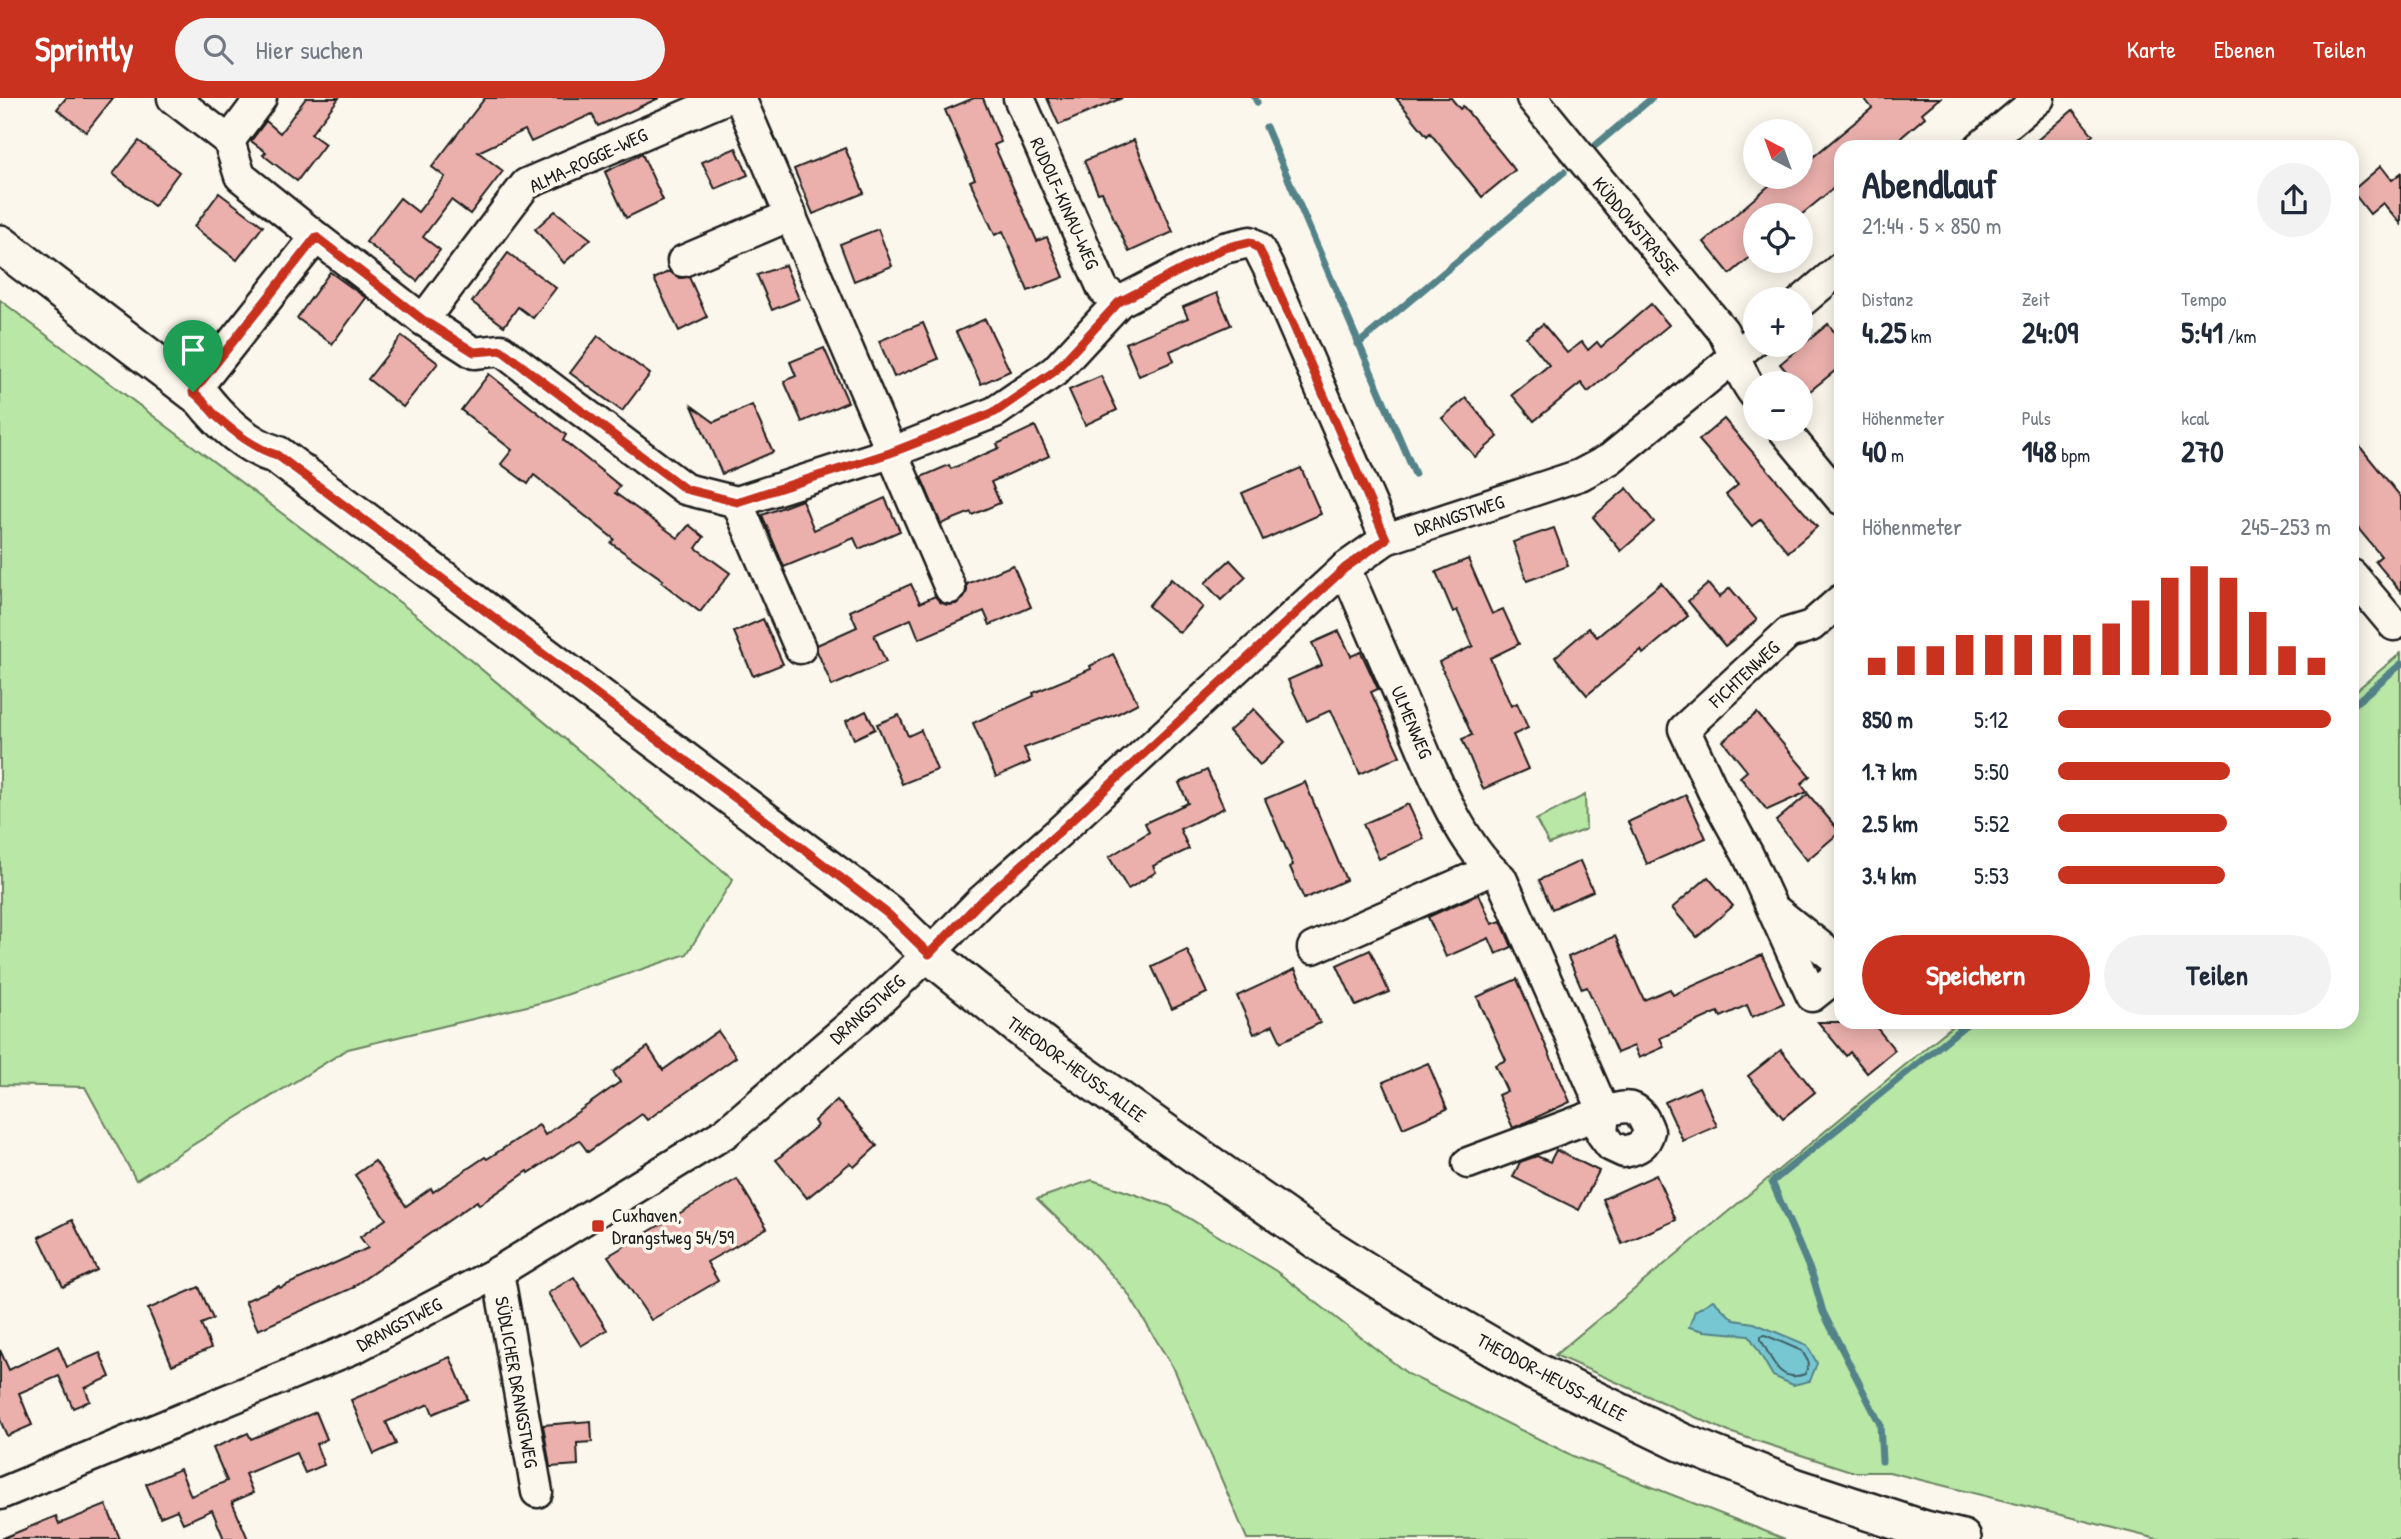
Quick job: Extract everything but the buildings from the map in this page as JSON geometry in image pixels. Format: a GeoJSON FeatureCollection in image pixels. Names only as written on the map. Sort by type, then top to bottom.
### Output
{"type":"FeatureCollection","features":[{"type":"Feature","properties":{"kind":"street"},"geometry":{"type":"LineString","coordinates":[[173,98],[229,141],[240,176],[423,320],[474,352],[501,350],[685,489],[737,502],[890,453],[995,412],[1055,371],[1119,302],[1224,248],[1250,242],[1259,249],[1269,269],[1386,539]]}},
{"type":"Feature","properties":{"kind":"street"},"geometry":{"type":"LineString","coordinates":[[229,141],[261,98]]}},
{"type":"Feature","properties":{"kind":"street","name":"ALMA-ROGGE-WEG"},"geometry":{"type":"LineString","coordinates":[[423,320],[526,184],[727,98]]}},
{"type":"Feature","properties":{"kind":"street"},"geometry":{"type":"LineString","coordinates":[[740,98],[950,588]]}},
{"type":"Feature","properties":{"kind":"street","name":"RUDOLF-KINAU-WEG"},"geometry":{"type":"LineString","coordinates":[[1019,98],[1103,289],[1119,302]]}},
{"type":"Feature","properties":{"kind":"street","name":"KÜDDOWSTRASSE"},"geometry":{"type":"LineString","coordinates":[[1532,98],[1723,331],[1743,346]]}},
{"type":"Feature","properties":{"kind":"street"},"geometry":{"type":"LineString","coordinates":[[1995,140],[2039,98]]}},
{"type":"Feature","properties":{"kind":"street"},"geometry":{"type":"LineString","coordinates":[[683,261],[791,215]]}},
{"type":"Feature","properties":{"kind":"street"},"geometry":{"type":"LineString","coordinates":[[198,395],[316,237]]}},
{"type":"Feature","properties":{"kind":"street","name":"THEODOR-HEUSS-ALLEE"},"geometry":{"type":"LineString","coordinates":[[0,244],[198,395],[214,414],[259,450],[277,455],[888,914],[929,954],[1049,1050],[1324,1245],[1403,1295],[1534,1371],[1681,1443],[1794,1487],[1901,1523],[1962,1539]]}},
{"type":"Feature","properties":{"kind":"street"},"geometry":{"type":"LineString","coordinates":[[1813,292],[1834,274]]}},
{"type":"Feature","properties":{"kind":"street","name":"DRANGSTWEG"},"geometry":{"type":"LineString","coordinates":[[0,1494],[356,1347],[498,1272],[725,1133],[871,1007],[980,902],[1345,568],[1386,539],[1580,475],[1610,459],[1743,350]]}},
{"type":"Feature","properties":{"kind":"street"},"geometry":{"type":"LineString","coordinates":[[1793,441],[1834,491]]}},
{"type":"Feature","properties":{"kind":"street"},"geometry":{"type":"LineString","coordinates":[[737,502],[800,648]]}},
{"type":"Feature","properties":{"kind":"street","name":"ULMENWEG"},"geometry":{"type":"LineString","coordinates":[[1345,568],[1441,791],[1467,836],[1491,870],[1501,878],[1604,1112],[1468,1163]]}},
{"type":"Feature","properties":{"kind":"street"},"geometry":{"type":"LineString","coordinates":[[2359,583],[2394,625]]}},
{"type":"Feature","properties":{"kind":"street","name":"FICHTENWEG"},"geometry":{"type":"LineString","coordinates":[[1834,606],[1811,626],[1788,633],[1679,733],[1748,855],[1812,996],[1834,979]]}},
{"type":"Feature","properties":{"kind":"street"},"geometry":{"type":"LineString","coordinates":[[1313,948],[1491,870]]}},
{"type":"Feature","properties":{"kind":"street","name":"FICHTENWEG"},"geometry":{"type":"LineString","coordinates":[[1773,909],[1834,957]]}},
{"type":"Feature","properties":{"kind":"street","name":"SÜDLICHER DRANGSTWEG"},"geometry":{"type":"LineString","coordinates":[[498,1272],[537,1492]]}},
{"type":"Feature","properties":{"kind":"green space"},"geometry":{"type":"Polygon","coordinates":[[[0,300],[415,614],[733,879],[687,954],[548,1001],[348,1049],[136,1180],[85,1087],[0,1085],[0,300]]]}},
{"type":"Feature","properties":{"kind":"green space"},"geometry":{"type":"Polygon","coordinates":[[[2401,653],[2401,1539],[2157,1539],[1889,1472],[1854,1472],[1729,1432],[1555,1355],[1949,1029],[2359,1029],[2359,688],[2401,653]]]}},
{"type":"Feature","properties":{"kind":"green space"},"geometry":{"type":"Polygon","coordinates":[[[1585,795],[1586,829],[1549,844],[1536,820],[1585,795]]]}},
{"type":"Feature","properties":{"kind":"green space"},"geometry":{"type":"Polygon","coordinates":[[[1092,1180],[1169,1206],[1276,1271],[1408,1374],[1573,1456],[1785,1539],[1247,1539],[1175,1371],[1127,1292],[1084,1244],[1037,1199],[1092,1180]]]}},
{"type":"Feature","properties":{"kind":"water"},"geometry":{"type":"Polygon","coordinates":[[[1713,1300],[1734,1320],[1754,1323],[1807,1345],[1817,1363],[1810,1381],[1793,1385],[1773,1376],[1749,1335],[1689,1327],[1695,1311],[1713,1300]]]}},
{"type":"Feature","properties":{"kind":"waterway"},"geometry":{"type":"LineString","coordinates":[[1255,98],[1257,102]]}},
{"type":"Feature","properties":{"kind":"waterway"},"geometry":{"type":"LineString","coordinates":[[1596,145],[1652,98]]}},
{"type":"Feature","properties":{"kind":"waterway"},"geometry":{"type":"LineString","coordinates":[[1266,127],[1415,474]]}},
{"type":"Feature","properties":{"kind":"waterway"},"geometry":{"type":"LineString","coordinates":[[1358,344],[1564,172]]}},
{"type":"Feature","properties":{"kind":"waterway"},"geometry":{"type":"LineString","coordinates":[[2359,700],[2401,664]]}},
{"type":"Feature","properties":{"kind":"waterway"},"geometry":{"type":"LineString","coordinates":[[1882,1461],[1880,1424],[1823,1312],[1813,1277],[1772,1182],[1960,1029]]}},
{"type":"Feature","properties":{"kind":"place","name":"Cuxhaven, Drangstweg 54/59"},"geometry":{"type":"Point","coordinates":[598,1226]}},
{"type":"Feature","properties":{"kind":"route"},"geometry":{"type":"LineString","coordinates":[[316,237],[423,320],[474,352],[501,350],[685,489],[737,502],[890,453],[995,412],[1055,371],[1119,302],[1224,248],[1250,242],[1259,249],[1269,269],[1386,539],[1345,568],[980,902],[929,954],[899,923],[797,844],[277,455],[259,450],[214,414],[202,398],[193,392],[316,237]]}}]}
